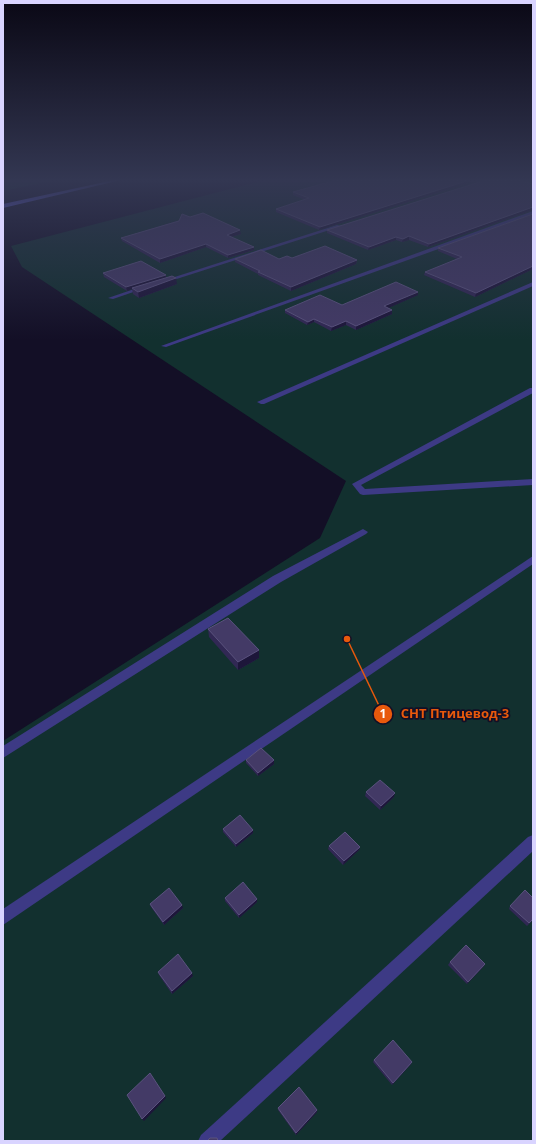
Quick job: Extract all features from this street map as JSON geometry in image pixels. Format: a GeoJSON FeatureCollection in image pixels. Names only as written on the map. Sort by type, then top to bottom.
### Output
{"type":"FeatureCollection","features":[{"type":"Feature","properties":{"kind":"lane"},"geometry":{"type":"LineString","coordinates":[[156,284],[317,233]]}},
{"type":"Feature","properties":{"kind":"lane"},"geometry":{"type":"LineString","coordinates":[[164,346],[476,233]]}},
{"type":"Feature","properties":{"kind":"lane"},"geometry":{"type":"LineString","coordinates":[[261,402],[533,284]]}},
{"type":"Feature","properties":{"kind":"lane"},"geometry":{"type":"LineString","coordinates":[[111,298],[148,286]]}},
{"type":"Feature","properties":{"kind":"lane"},"geometry":{"type":"LineString","coordinates":[[533,390],[356,484],[363,492],[533,482]]}},
{"type":"Feature","properties":{"kind":"lane"},"geometry":{"type":"LineString","coordinates":[[3,753],[277,579],[363,532]]}},
{"type":"Feature","properties":{"kind":"lane"},"geometry":{"type":"LineString","coordinates":[[3,918],[533,559]]}},
{"type":"Feature","properties":{"kind":"lane"},"geometry":{"type":"LineString","coordinates":[[207,1141],[533,842]]}},
{"type":"Feature","properties":{"kind":"green space"},"geometry":{"type":"Polygon","coordinates":[[[60,233],[533,233],[533,1141],[3,1141],[3,741],[320,538],[346,481],[22,267],[11,246],[60,233]]]}},
{"type":"Feature","properties":{"kind":"building"},"geometry":{"type":"Polygon","coordinates":[[[137,233],[231,233],[227,235],[254,247],[228,255],[206,244],[160,259],[121,238],[137,233]]]}},
{"type":"Feature","properties":{"kind":"building"},"geometry":{"type":"Polygon","coordinates":[[[335,233],[459,233],[429,244],[409,236],[403,239],[396,237],[369,247],[335,233]]]}},
{"type":"Feature","properties":{"kind":"building"},"geometry":{"type":"Polygon","coordinates":[[[479,233],[533,233],[533,266],[476,293],[425,272],[462,257],[438,248],[479,233]]]}},
{"type":"Feature","properties":{"kind":"building"},"geometry":{"type":"Polygon","coordinates":[[[325,246],[357,260],[291,287],[258,272],[260,271],[235,259],[261,250],[279,259],[287,256],[292,258],[325,246]]]}},
{"type":"Feature","properties":{"kind":"building"},"geometry":{"type":"Polygon","coordinates":[[[141,261],[166,275],[126,287],[103,273],[141,261]]]}},
{"type":"Feature","properties":{"kind":"building"},"geometry":{"type":"Polygon","coordinates":[[[172,276],[176,278],[138,292],[132,288],[172,276]]]}},
{"type":"Feature","properties":{"kind":"building"},"geometry":{"type":"Polygon","coordinates":[[[396,282],[418,292],[384,306],[392,310],[356,326],[346,321],[332,327],[314,319],[308,322],[285,310],[320,295],[342,305],[396,282]]]}},
{"type":"Feature","properties":{"kind":"building"},"geometry":{"type":"Polygon","coordinates":[[[228,618],[259,650],[238,662],[208,629],[228,618]]]}},
{"type":"Feature","properties":{"kind":"building"},"geometry":{"type":"Polygon","coordinates":[[[261,748],[274,760],[258,773],[246,760],[261,748]]]}},
{"type":"Feature","properties":{"kind":"building"},"geometry":{"type":"Polygon","coordinates":[[[380,780],[395,793],[381,806],[366,792],[380,780]]]}},
{"type":"Feature","properties":{"kind":"building"},"geometry":{"type":"Polygon","coordinates":[[[240,815],[253,830],[236,844],[223,829],[240,815]]]}},
{"type":"Feature","properties":{"kind":"building"},"geometry":{"type":"Polygon","coordinates":[[[345,832],[360,847],[344,861],[329,846],[345,832]]]}},
{"type":"Feature","properties":{"kind":"building"},"geometry":{"type":"Polygon","coordinates":[[[243,882],[257,899],[239,915],[225,898],[243,882]]]}},
{"type":"Feature","properties":{"kind":"building"},"geometry":{"type":"Polygon","coordinates":[[[169,888],[182,905],[163,922],[150,904],[169,888]]]}},
{"type":"Feature","properties":{"kind":"building"},"geometry":{"type":"Polygon","coordinates":[[[525,890],[533,898],[533,919],[529,923],[510,906],[525,890]]]}},
{"type":"Feature","properties":{"kind":"building"},"geometry":{"type":"Polygon","coordinates":[[[466,945],[485,964],[468,982],[450,962],[466,945]]]}},
{"type":"Feature","properties":{"kind":"building"},"geometry":{"type":"Polygon","coordinates":[[[178,954],[192,973],[172,991],[158,972],[178,954]]]}},
{"type":"Feature","properties":{"kind":"building"},"geometry":{"type":"Polygon","coordinates":[[[393,1040],[412,1062],[393,1083],[374,1060],[393,1040]]]}},
{"type":"Feature","properties":{"kind":"building"},"geometry":{"type":"Polygon","coordinates":[[[150,1073],[165,1096],[142,1119],[127,1095],[150,1073]]]}},
{"type":"Feature","properties":{"kind":"building"},"geometry":{"type":"Polygon","coordinates":[[[299,1087],[317,1110],[296,1133],[278,1108],[299,1087]]]}},
{"type":"Feature","properties":{"kind":"building"},"geometry":{"type":"Polygon","coordinates":[[[210,1138],[217,1138],[218,1141],[207,1141],[210,1138]]]}},
{"type":"Feature","properties":{"kind":"place","name":"СНТ Птицевод-3"},"geometry":{"type":"Point","coordinates":[347,639]}}]}
